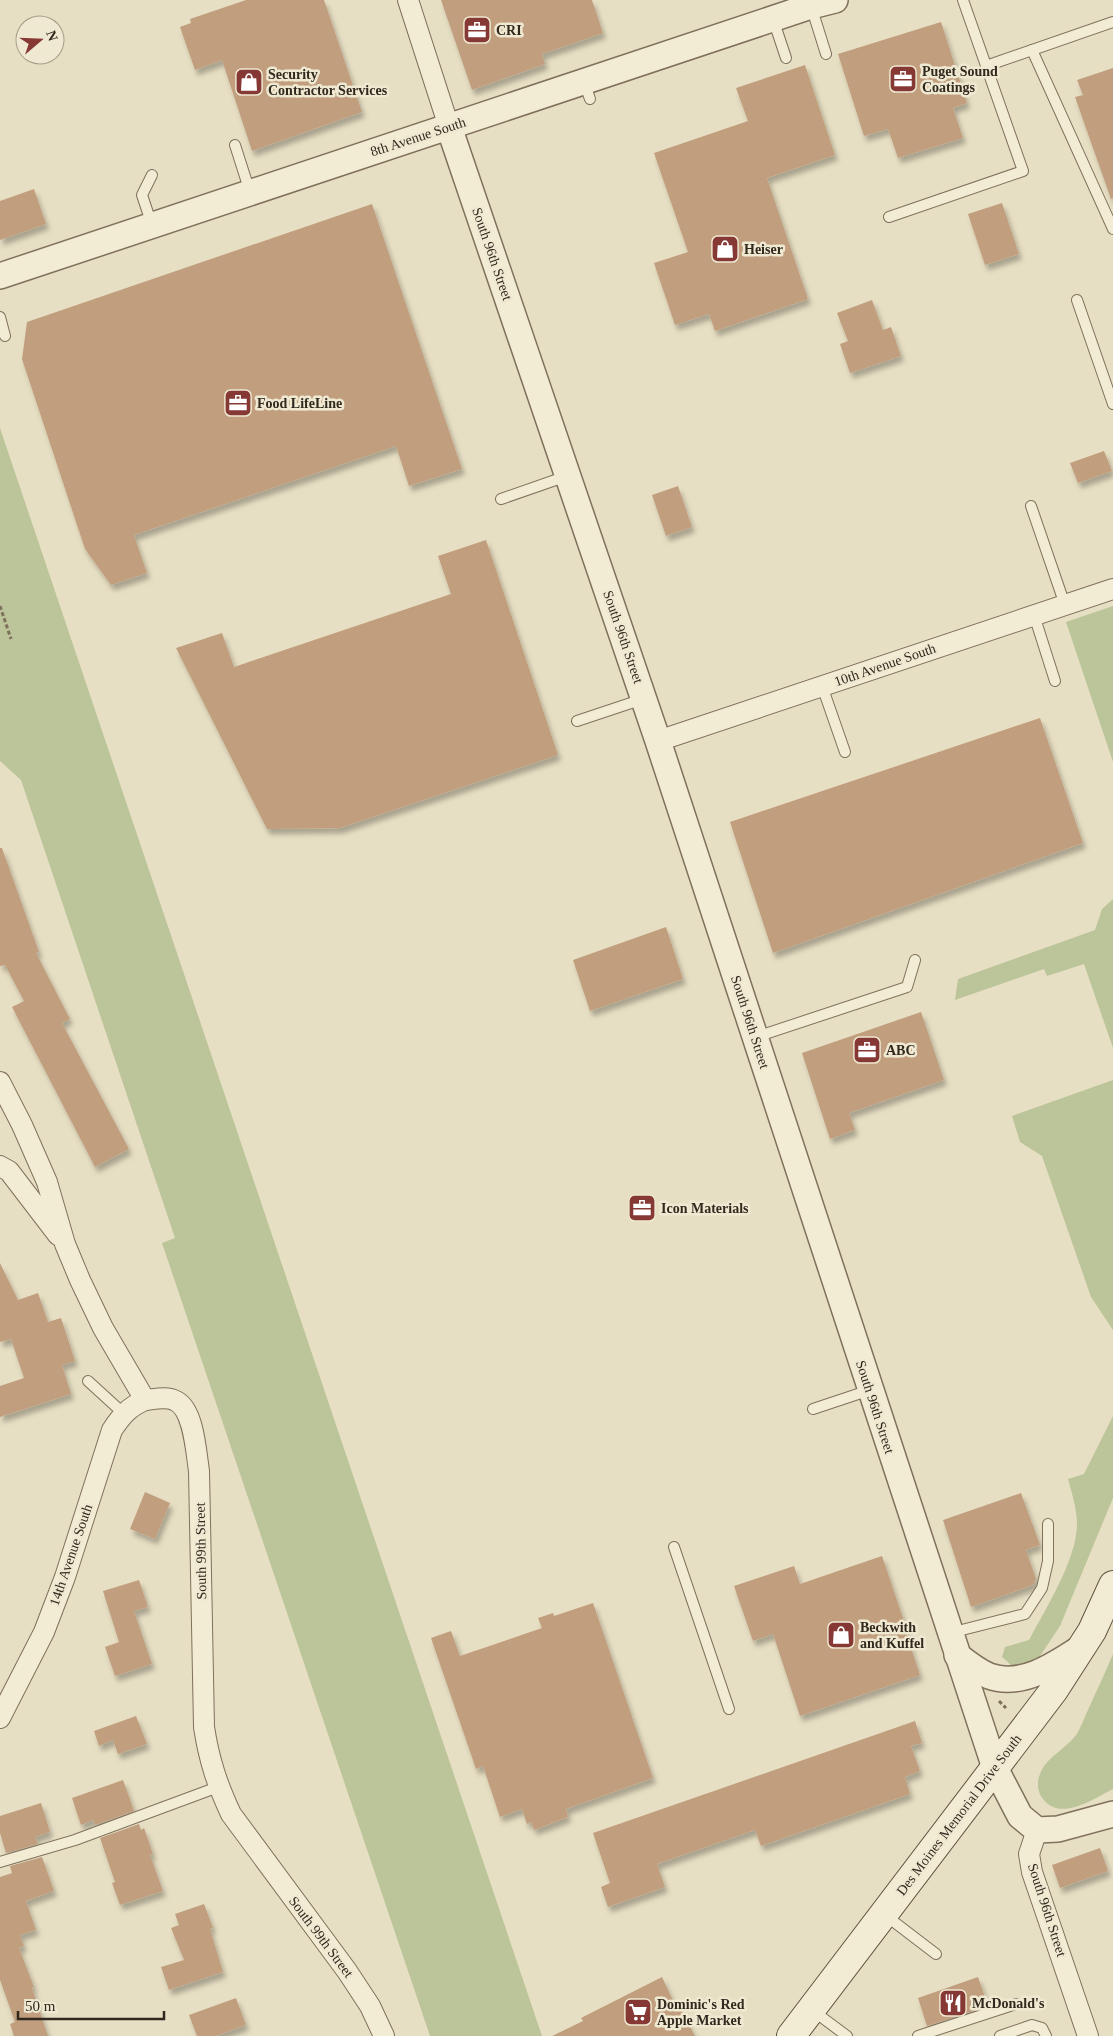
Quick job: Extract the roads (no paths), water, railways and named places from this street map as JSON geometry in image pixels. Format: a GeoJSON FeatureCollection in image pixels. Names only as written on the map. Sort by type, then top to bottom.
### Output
{"type":"FeatureCollection","features":[{"type":"Feature","properties":{"kind":"main road","name":"Des Moines Memorial Drive South"},"geometry":{"type":"LineString","coordinates":[[791,2036],[1054,1690],[1092,1631],[1113,1585]]}},
{"type":"Feature","properties":{"kind":"street","name":"South 96th Street"},"geometry":{"type":"LineString","coordinates":[[408,0],[449,127],[658,741],[995,1768],[1020,1816],[1037,1830],[1029,1854],[1032,1872],[1088,2036]]}},
{"type":"Feature","properties":{"kind":"street","name":"8th Avenue South"},"geometry":{"type":"LineString","coordinates":[[0,276],[449,127],[587,91],[777,15],[835,0]]}},
{"type":"Feature","properties":{"kind":"street","name":"10th Avenue South"},"geometry":{"type":"LineString","coordinates":[[658,741],[1113,589]]}},
{"type":"Feature","properties":{"kind":"street"},"geometry":{"type":"LineString","coordinates":[[0,1082],[47,1182],[64,1244],[103,1328],[145,1400]]}},
{"type":"Feature","properties":{"kind":"street"},"geometry":{"type":"LineString","coordinates":[[0,1166],[9,1172],[64,1244]]}},
{"type":"Feature","properties":{"kind":"street","name":"South 99th Street"},"geometry":{"type":"LineString","coordinates":[[145,1400],[163,1398],[176,1400],[185,1409],[194,1436],[199,1471],[204,1727],[209,1758],[218,1787],[231,1814],[347,1971],[370,2006],[384,2036]]}},
{"type":"Feature","properties":{"kind":"street","name":"14th Avenue South"},"geometry":{"type":"LineString","coordinates":[[0,1718],[44,1632],[65,1577],[112,1430],[123,1413],[145,1400]]}},
{"type":"Feature","properties":{"kind":"street"},"geometry":{"type":"LineString","coordinates":[[953,1644],[976,1670],[1000,1679],[1012,1678],[1048,1668],[1082,1647]]}},
{"type":"Feature","properties":{"kind":"street"},"geometry":{"type":"LineString","coordinates":[[1037,1830],[1058,1829],[1113,1814]]}},
{"type":"Feature","properties":{"kind":"lane"},"geometry":{"type":"LineString","coordinates":[[889,218],[1023,171],[963,0]]}},
{"type":"Feature","properties":{"kind":"lane"},"geometry":{"type":"LineString","coordinates":[[811,6],[826,54]]}},
{"type":"Feature","properties":{"kind":"lane"},"geometry":{"type":"LineString","coordinates":[[777,15],[786,58]]}},
{"type":"Feature","properties":{"kind":"lane"},"geometry":{"type":"LineString","coordinates":[[986,66],[1113,22]]}},
{"type":"Feature","properties":{"kind":"lane"},"geometry":{"type":"LineString","coordinates":[[1032,50],[1113,229]]}},
{"type":"Feature","properties":{"kind":"lane"},"geometry":{"type":"LineString","coordinates":[[235,145],[251,193]]}},
{"type":"Feature","properties":{"kind":"lane"},"geometry":{"type":"LineString","coordinates":[[152,174],[142,195],[152,225]]}},
{"type":"Feature","properties":{"kind":"lane"},"geometry":{"type":"LineString","coordinates":[[1078,300],[1113,404]]}},
{"type":"Feature","properties":{"kind":"lane"},"geometry":{"type":"LineString","coordinates":[[0,317],[5,336]]}},
{"type":"Feature","properties":{"kind":"lane"},"geometry":{"type":"LineString","coordinates":[[501,499],[567,476]]}},
{"type":"Feature","properties":{"kind":"lane"},"geometry":{"type":"LineString","coordinates":[[1031,506],[1065,605]]}},
{"type":"Feature","properties":{"kind":"lane"},"geometry":{"type":"LineString","coordinates":[[1034,615],[1056,681]]}},
{"type":"Feature","properties":{"kind":"lane"},"geometry":{"type":"LineString","coordinates":[[822,686],[845,752]]}},
{"type":"Feature","properties":{"kind":"lane"},"geometry":{"type":"LineString","coordinates":[[577,721],[643,698]]}},
{"type":"Feature","properties":{"kind":"lane"},"geometry":{"type":"LineString","coordinates":[[754,1037],[907,987],[915,960]]}},
{"type":"Feature","properties":{"kind":"lane"},"geometry":{"type":"LineString","coordinates":[[88,1381],[123,1413]]}},
{"type":"Feature","properties":{"kind":"lane"},"geometry":{"type":"LineString","coordinates":[[814,1409],[870,1390]]}},
{"type":"Feature","properties":{"kind":"lane"},"geometry":{"type":"LineString","coordinates":[[953,1644],[1025,1614],[1042,1588],[1048,1561],[1048,1524]]}},
{"type":"Feature","properties":{"kind":"lane"},"geometry":{"type":"LineString","coordinates":[[674,1547],[730,1709]]}},
{"type":"Feature","properties":{"kind":"lane"},"geometry":{"type":"LineString","coordinates":[[0,1862],[75,1840],[218,1787]]}},
{"type":"Feature","properties":{"kind":"lane"},"geometry":{"type":"LineString","coordinates":[[884,1914],[936,1954]]}},
{"type":"Feature","properties":{"kind":"lane"},"geometry":{"type":"LineString","coordinates":[[918,2036],[1016,2004]]}},
{"type":"Feature","properties":{"kind":"lane"},"geometry":{"type":"LineString","coordinates":[[811,2010],[847,2036]]}},
{"type":"Feature","properties":{"kind":"lane"},"geometry":{"type":"LineString","coordinates":[[1000,2036],[1032,2025],[1042,2028],[1046,2036]]}},
{"type":"Feature","properties":{"kind":"place","name":"CRI"},"geometry":{"type":"Point","coordinates":[477,30]}},
{"type":"Feature","properties":{"kind":"place","name":"Puget Sound Coatings"},"geometry":{"type":"Point","coordinates":[903,79]}},
{"type":"Feature","properties":{"kind":"place","name":"Security Contractor Services"},"geometry":{"type":"Point","coordinates":[249,82]}},
{"type":"Feature","properties":{"kind":"place","name":"Heiser"},"geometry":{"type":"Point","coordinates":[725,249]}},
{"type":"Feature","properties":{"kind":"place","name":"Food LifeLine"},"geometry":{"type":"Point","coordinates":[238,403]}},
{"type":"Feature","properties":{"kind":"place","name":"ABC"},"geometry":{"type":"Point","coordinates":[867,1050]}},
{"type":"Feature","properties":{"kind":"place","name":"Icon Materials"},"geometry":{"type":"Point","coordinates":[642,1208]}},
{"type":"Feature","properties":{"kind":"place","name":"Beckwith and Kuffel"},"geometry":{"type":"Point","coordinates":[841,1635]}},
{"type":"Feature","properties":{"kind":"place","name":"McDonald's"},"geometry":{"type":"Point","coordinates":[953,2003]}},
{"type":"Feature","properties":{"kind":"place","name":"Dominic's Red Apple Market"},"geometry":{"type":"Point","coordinates":[638,2012]}}]}
